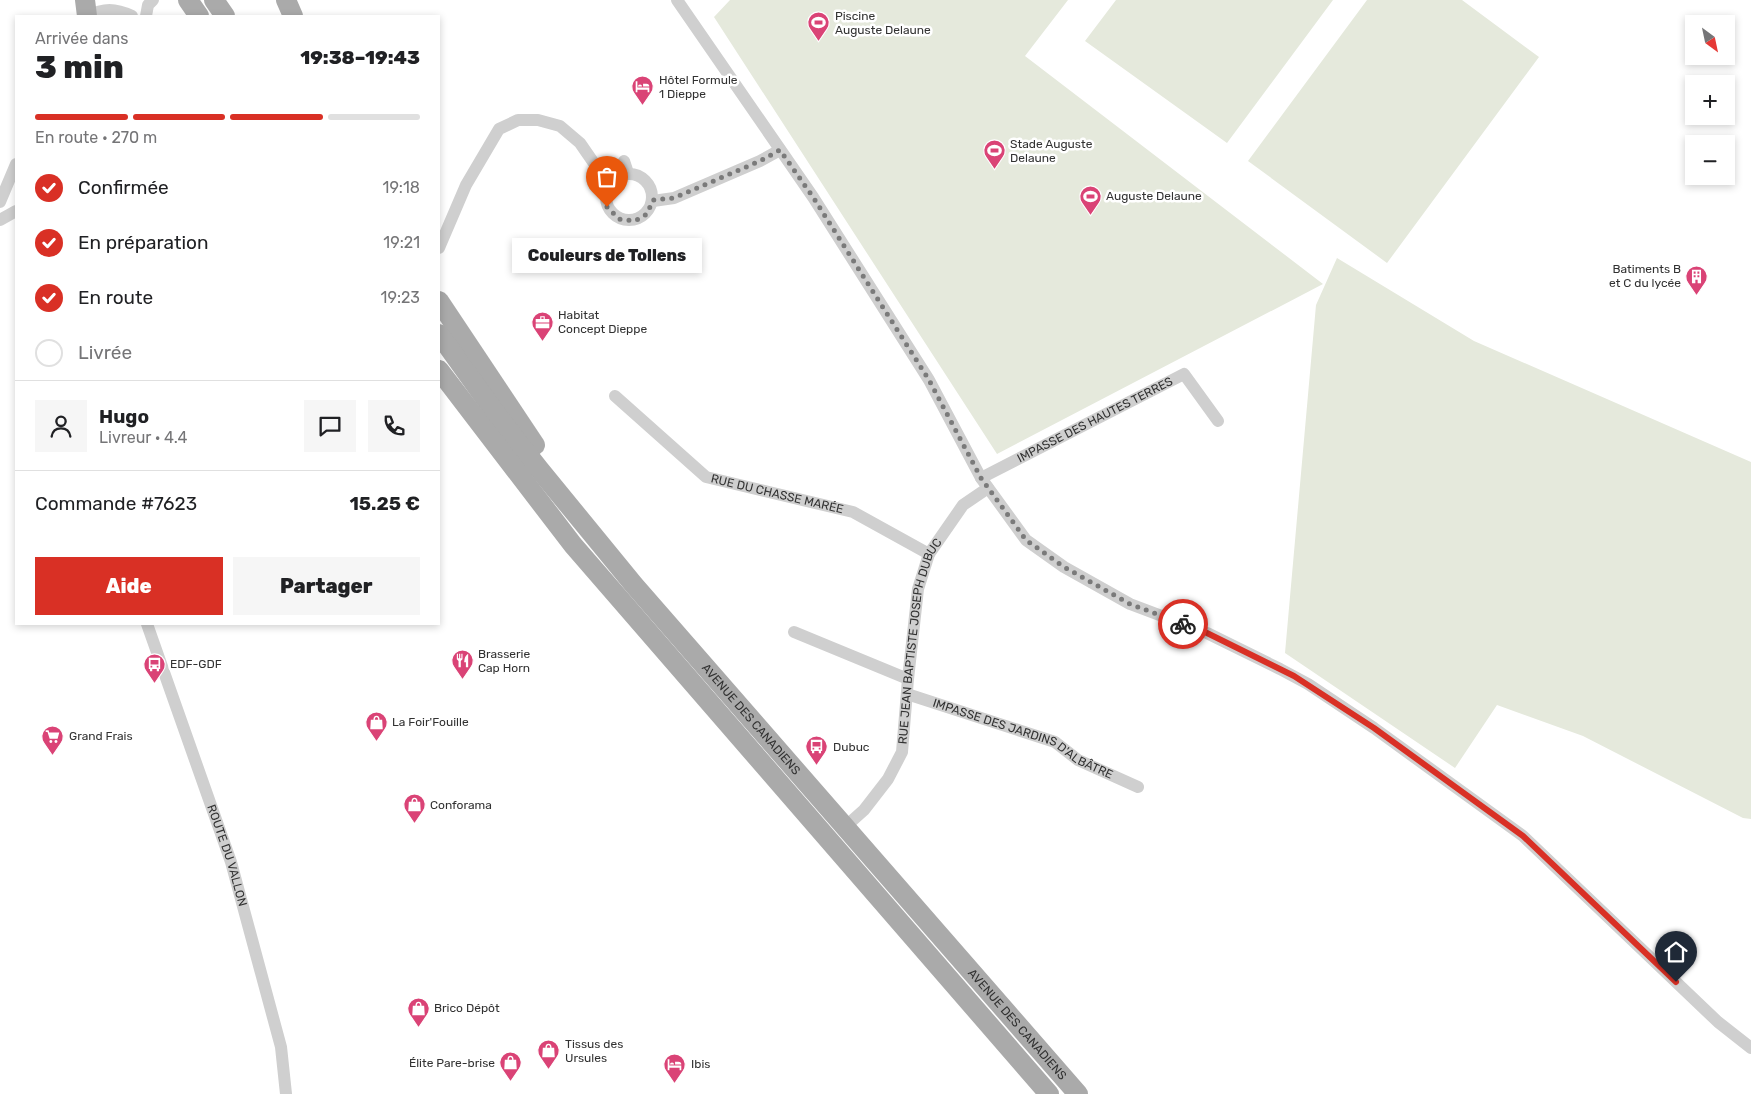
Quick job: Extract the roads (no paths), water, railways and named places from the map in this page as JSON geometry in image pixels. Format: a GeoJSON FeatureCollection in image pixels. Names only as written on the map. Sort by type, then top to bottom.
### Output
{"type":"FeatureCollection","features":[{"type":"Feature","properties":{"kind":"main road"},"geometry":{"type":"LineString","coordinates":[[188,0],[198,15]]}},
{"type":"Feature","properties":{"kind":"main road"},"geometry":{"type":"LineString","coordinates":[[214,0],[224,15]]}},
{"type":"Feature","properties":{"kind":"main road"},"geometry":{"type":"LineString","coordinates":[[286,0],[293,15]]}},
{"type":"Feature","properties":{"kind":"main road"},"geometry":{"type":"LineString","coordinates":[[440,302],[535,444],[539,469]]}},
{"type":"Feature","properties":{"kind":"main road","name":"AVENUE DES CANADIENS"},"geometry":{"type":"LineString","coordinates":[[440,335],[502,422],[634,585],[1078,1094]]}},
{"type":"Feature","properties":{"kind":"main road","name":"AVENUE DES CANADIENS"},"geometry":{"type":"LineString","coordinates":[[440,371],[573,545],[1049,1094]]}},
{"type":"Feature","properties":{"kind":"street"},"geometry":{"type":"LineString","coordinates":[[90,11],[112,0]]}},
{"type":"Feature","properties":{"kind":"street"},"geometry":{"type":"LineString","coordinates":[[146,15],[148,5],[153,0]]}},
{"type":"Feature","properties":{"kind":"street"},"geometry":{"type":"LineString","coordinates":[[677,0],[813,197],[929,380],[984,483],[1026,540],[1064,567],[1130,604],[1207,633],[1308,684],[1374,728],[1523,836],[1718,1022],[1751,1048]]}},
{"type":"Feature","properties":{"kind":"street"},"geometry":{"type":"LineString","coordinates":[[90,11],[109,9],[129,15]]}},
{"type":"Feature","properties":{"kind":"street"},"geometry":{"type":"LineString","coordinates":[[440,246],[466,185],[499,129],[518,120],[538,120],[560,126],[580,143],[609,185]]}},
{"type":"Feature","properties":{"kind":"street"},"geometry":{"type":"LineString","coordinates":[[653,200],[674,198],[760,161],[780,150]]}},
{"type":"Feature","properties":{"kind":"street"},"geometry":{"type":"LineString","coordinates":[[0,202],[15,166]]}},
{"type":"Feature","properties":{"kind":"street"},"geometry":{"type":"LineString","coordinates":[[626,167],[640,176],[650,185],[653,200],[647,214],[635,221],[619,219],[607,207],[605,198],[609,185],[626,167]]}},
{"type":"Feature","properties":{"kind":"street"},"geometry":{"type":"LineString","coordinates":[[0,220],[15,212]]}},
{"type":"Feature","properties":{"kind":"street","name":"IMPASSE DES HAUTES TERRES"},"geometry":{"type":"LineString","coordinates":[[984,483],[1184,374],[1218,421]]}},
{"type":"Feature","properties":{"kind":"street","name":"RUE DU CHASSE MARÉE"},"geometry":{"type":"LineString","coordinates":[[615,396],[706,477],[853,512],[929,554]]}},
{"type":"Feature","properties":{"kind":"street","name":"RUE JEAN BAPTISTE JOSEPH DUBUC"},"geometry":{"type":"LineString","coordinates":[[846,826],[864,810],[888,779],[902,752],[918,589],[929,554],[963,505],[984,483]]}},
{"type":"Feature","properties":{"kind":"street","name":"ROUTE DU VALLON"},"geometry":{"type":"LineString","coordinates":[[146,625],[231,862],[281,1047],[286,1094]]}},
{"type":"Feature","properties":{"kind":"street"},"geometry":{"type":"LineString","coordinates":[[794,632],[908,680]]}},
{"type":"Feature","properties":{"kind":"street","name":"IMPASSE DES JARDINS D'ALBÂTRE"},"geometry":{"type":"LineString","coordinates":[[907,694],[1055,742],[1078,760],[1138,787]]}},
{"type":"Feature","properties":{"kind":"place","name":"Piscine Auguste Delaune"},"geometry":{"type":"Point","coordinates":[819,42]}},
{"type":"Feature","properties":{"kind":"place","name":"Hôtel Formule 1 Dieppe"},"geometry":{"type":"Point","coordinates":[643,106]}},
{"type":"Feature","properties":{"kind":"place","name":"Stade Auguste Delaune"},"geometry":{"type":"Point","coordinates":[994,170]}},
{"type":"Feature","properties":{"kind":"place","name":"Couleurs de Tollens"},"geometry":{"type":"Point","coordinates":[607,207]}},
{"type":"Feature","properties":{"kind":"place","name":"Auguste Delaune"},"geometry":{"type":"Point","coordinates":[1090,215]}},
{"type":"Feature","properties":{"kind":"place","name":"Batiments B et C du lycée"},"geometry":{"type":"Point","coordinates":[1697,295]}},
{"type":"Feature","properties":{"kind":"place","name":"Habitat Concept Dieppe"},"geometry":{"type":"Point","coordinates":[542,341]}},
{"type":"Feature","properties":{"kind":"place","name":"Brasserie Cap Horn"},"geometry":{"type":"Point","coordinates":[462,680]}},
{"type":"Feature","properties":{"kind":"place","name":"EDF-GDF"},"geometry":{"type":"Point","coordinates":[154,683]}},
{"type":"Feature","properties":{"kind":"place","name":"La Foir'Fouille"},"geometry":{"type":"Point","coordinates":[376,741]}},
{"type":"Feature","properties":{"kind":"place","name":"Grand Frais"},"geometry":{"type":"Point","coordinates":[53,755]}},
{"type":"Feature","properties":{"kind":"place","name":"Dubuc"},"geometry":{"type":"Point","coordinates":[817,766]}},
{"type":"Feature","properties":{"kind":"place","name":"Conforama"},"geometry":{"type":"Point","coordinates":[414,824]}},
{"type":"Feature","properties":{"kind":"place","name":"Brico Dépôt"},"geometry":{"type":"Point","coordinates":[418,1027]}},
{"type":"Feature","properties":{"kind":"place","name":"Tissus des Ursules"},"geometry":{"type":"Point","coordinates":[549,1070]}},
{"type":"Feature","properties":{"kind":"place","name":"Élite Pare-brise"},"geometry":{"type":"Point","coordinates":[511,1082]}},
{"type":"Feature","properties":{"kind":"place","name":"Ibis"},"geometry":{"type":"Point","coordinates":[675,1083]}}]}
